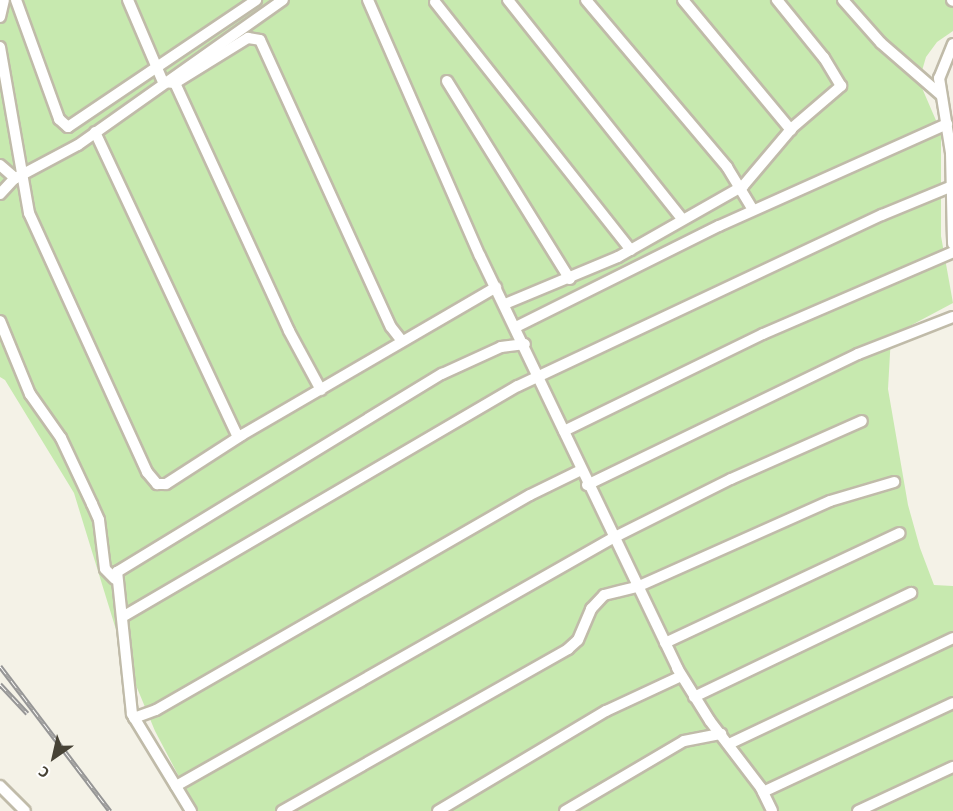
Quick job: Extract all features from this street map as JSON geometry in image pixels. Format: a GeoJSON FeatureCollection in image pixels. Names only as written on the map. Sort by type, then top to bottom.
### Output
{"type":"FeatureCollection","features":[{"type":"Feature","properties":{"kind":"street"},"geometry":{"type":"LineString","coordinates":[[0,17],[4,0]]}},
{"type":"Feature","properties":{"kind":"street"},"geometry":{"type":"LineString","coordinates":[[16,0],[64,125],[79,122],[252,1],[256,18]]}},
{"type":"Feature","properties":{"kind":"street"},"geometry":{"type":"LineString","coordinates":[[128,0],[160,67],[163,82]]}},
{"type":"Feature","properties":{"kind":"street"},"geometry":{"type":"LineString","coordinates":[[0,194],[19,176],[95,132],[163,82],[283,0]]}},
{"type":"Feature","properties":{"kind":"street"},"geometry":{"type":"LineString","coordinates":[[368,0],[390,59],[496,287],[525,344],[587,485],[681,676],[763,792],[772,811]]}},
{"type":"Feature","properties":{"kind":"street"},"geometry":{"type":"LineString","coordinates":[[508,0],[682,219]]}},
{"type":"Feature","properties":{"kind":"street"},"geometry":{"type":"LineString","coordinates":[[586,0],[727,167],[753,210]]}},
{"type":"Feature","properties":{"kind":"street"},"geometry":{"type":"LineString","coordinates":[[683,0],[791,130]]}},
{"type":"Feature","properties":{"kind":"street"},"geometry":{"type":"LineString","coordinates":[[505,304],[570,279],[631,250],[739,188],[756,175],[791,130],[841,86],[824,58],[777,0]]}},
{"type":"Feature","properties":{"kind":"street"},"geometry":{"type":"LineString","coordinates":[[843,0],[881,43],[941,95]]}},
{"type":"Feature","properties":{"kind":"street"},"geometry":{"type":"LineString","coordinates":[[435,2],[631,250]]}},
{"type":"Feature","properties":{"kind":"street"},"geometry":{"type":"LineString","coordinates":[[163,82],[175,83],[248,38],[260,40],[391,327],[402,341]]}},
{"type":"Feature","properties":{"kind":"street"},"geometry":{"type":"LineString","coordinates":[[953,44],[941,66],[941,95],[947,124],[953,244]]}},
{"type":"Feature","properties":{"kind":"street"},"geometry":{"type":"LineString","coordinates":[[0,47],[19,176],[28,213],[153,481],[166,484],[237,437],[496,287]]}},
{"type":"Feature","properties":{"kind":"street"},"geometry":{"type":"LineString","coordinates":[[447,81],[570,279]]}},
{"type":"Feature","properties":{"kind":"street"},"geometry":{"type":"LineString","coordinates":[[175,83],[289,331],[321,390]]}},
{"type":"Feature","properties":{"kind":"street"},"geometry":{"type":"LineString","coordinates":[[516,327],[753,210],[947,124]]}},
{"type":"Feature","properties":{"kind":"street"},"geometry":{"type":"LineString","coordinates":[[95,132],[237,437]]}},
{"type":"Feature","properties":{"kind":"street"},"geometry":{"type":"LineString","coordinates":[[0,165],[19,176]]}},
{"type":"Feature","properties":{"kind":"street"},"geometry":{"type":"LineString","coordinates":[[124,616],[499,397],[754,274],[950,188]]}},
{"type":"Feature","properties":{"kind":"street"},"geometry":{"type":"LineString","coordinates":[[564,431],[773,330],[953,252]]}},
{"type":"Feature","properties":{"kind":"street"},"geometry":{"type":"LineString","coordinates":[[587,485],[858,354],[953,317]]}},
{"type":"Feature","properties":{"kind":"street"},"geometry":{"type":"LineString","coordinates":[[0,321],[30,394],[61,438],[99,520],[105,569],[115,579],[124,616],[126,674],[134,718],[191,811]]}},
{"type":"Feature","properties":{"kind":"street"},"geometry":{"type":"LineString","coordinates":[[115,579],[121,568],[336,442],[442,374],[501,347],[525,344]]}},
{"type":"Feature","properties":{"kind":"street"},"geometry":{"type":"LineString","coordinates":[[176,786],[613,538],[731,479],[862,421]]}},
{"type":"Feature","properties":{"kind":"street"},"geometry":{"type":"LineString","coordinates":[[134,718],[156,710],[530,495],[581,470]]}},
{"type":"Feature","properties":{"kind":"street"},"geometry":{"type":"LineString","coordinates":[[282,811],[568,648],[578,640],[596,601],[613,591],[637,587],[830,501],[894,483]]}},
{"type":"Feature","properties":{"kind":"street"},"geometry":{"type":"LineString","coordinates":[[665,643],[900,533]]}},
{"type":"Feature","properties":{"kind":"street"},"geometry":{"type":"LineString","coordinates":[[694,697],[911,594]]}},
{"type":"Feature","properties":{"kind":"street"},"geometry":{"type":"LineString","coordinates":[[729,744],[953,638]]}},
{"type":"Feature","properties":{"kind":"street"},"geometry":{"type":"LineString","coordinates":[[438,811],[606,711],[681,676]]}},
{"type":"Feature","properties":{"kind":"street"},"geometry":{"type":"LineString","coordinates":[[763,792],[953,703]]}},
{"type":"Feature","properties":{"kind":"street"},"geometry":{"type":"LineString","coordinates":[[564,811],[668,748],[684,741],[721,734]]}},
{"type":"Feature","properties":{"kind":"street"},"geometry":{"type":"LineString","coordinates":[[858,811],[953,767]]}},
{"type":"Feature","properties":{"kind":"street"},"geometry":{"type":"LineString","coordinates":[[0,786],[25,811]]}},
{"type":"Feature","properties":{"kind":"green space"},"geometry":{"type":"Polygon","coordinates":[[[0,0],[953,0],[953,31],[937,42],[926,57],[919,81],[941,132],[941,236],[953,303],[891,336],[888,389],[908,505],[920,548],[934,585],[953,586],[953,811],[197,811],[155,731],[125,659],[74,493],[5,380],[0,377],[0,0]]]}},
{"type":"Feature","properties":{"kind":"railway"},"geometry":{"type":"LineString","coordinates":[[0,666],[110,811]]}},
{"type":"Feature","properties":{"kind":"railway"},"geometry":{"type":"LineString","coordinates":[[0,684],[27,713]]}}]}
